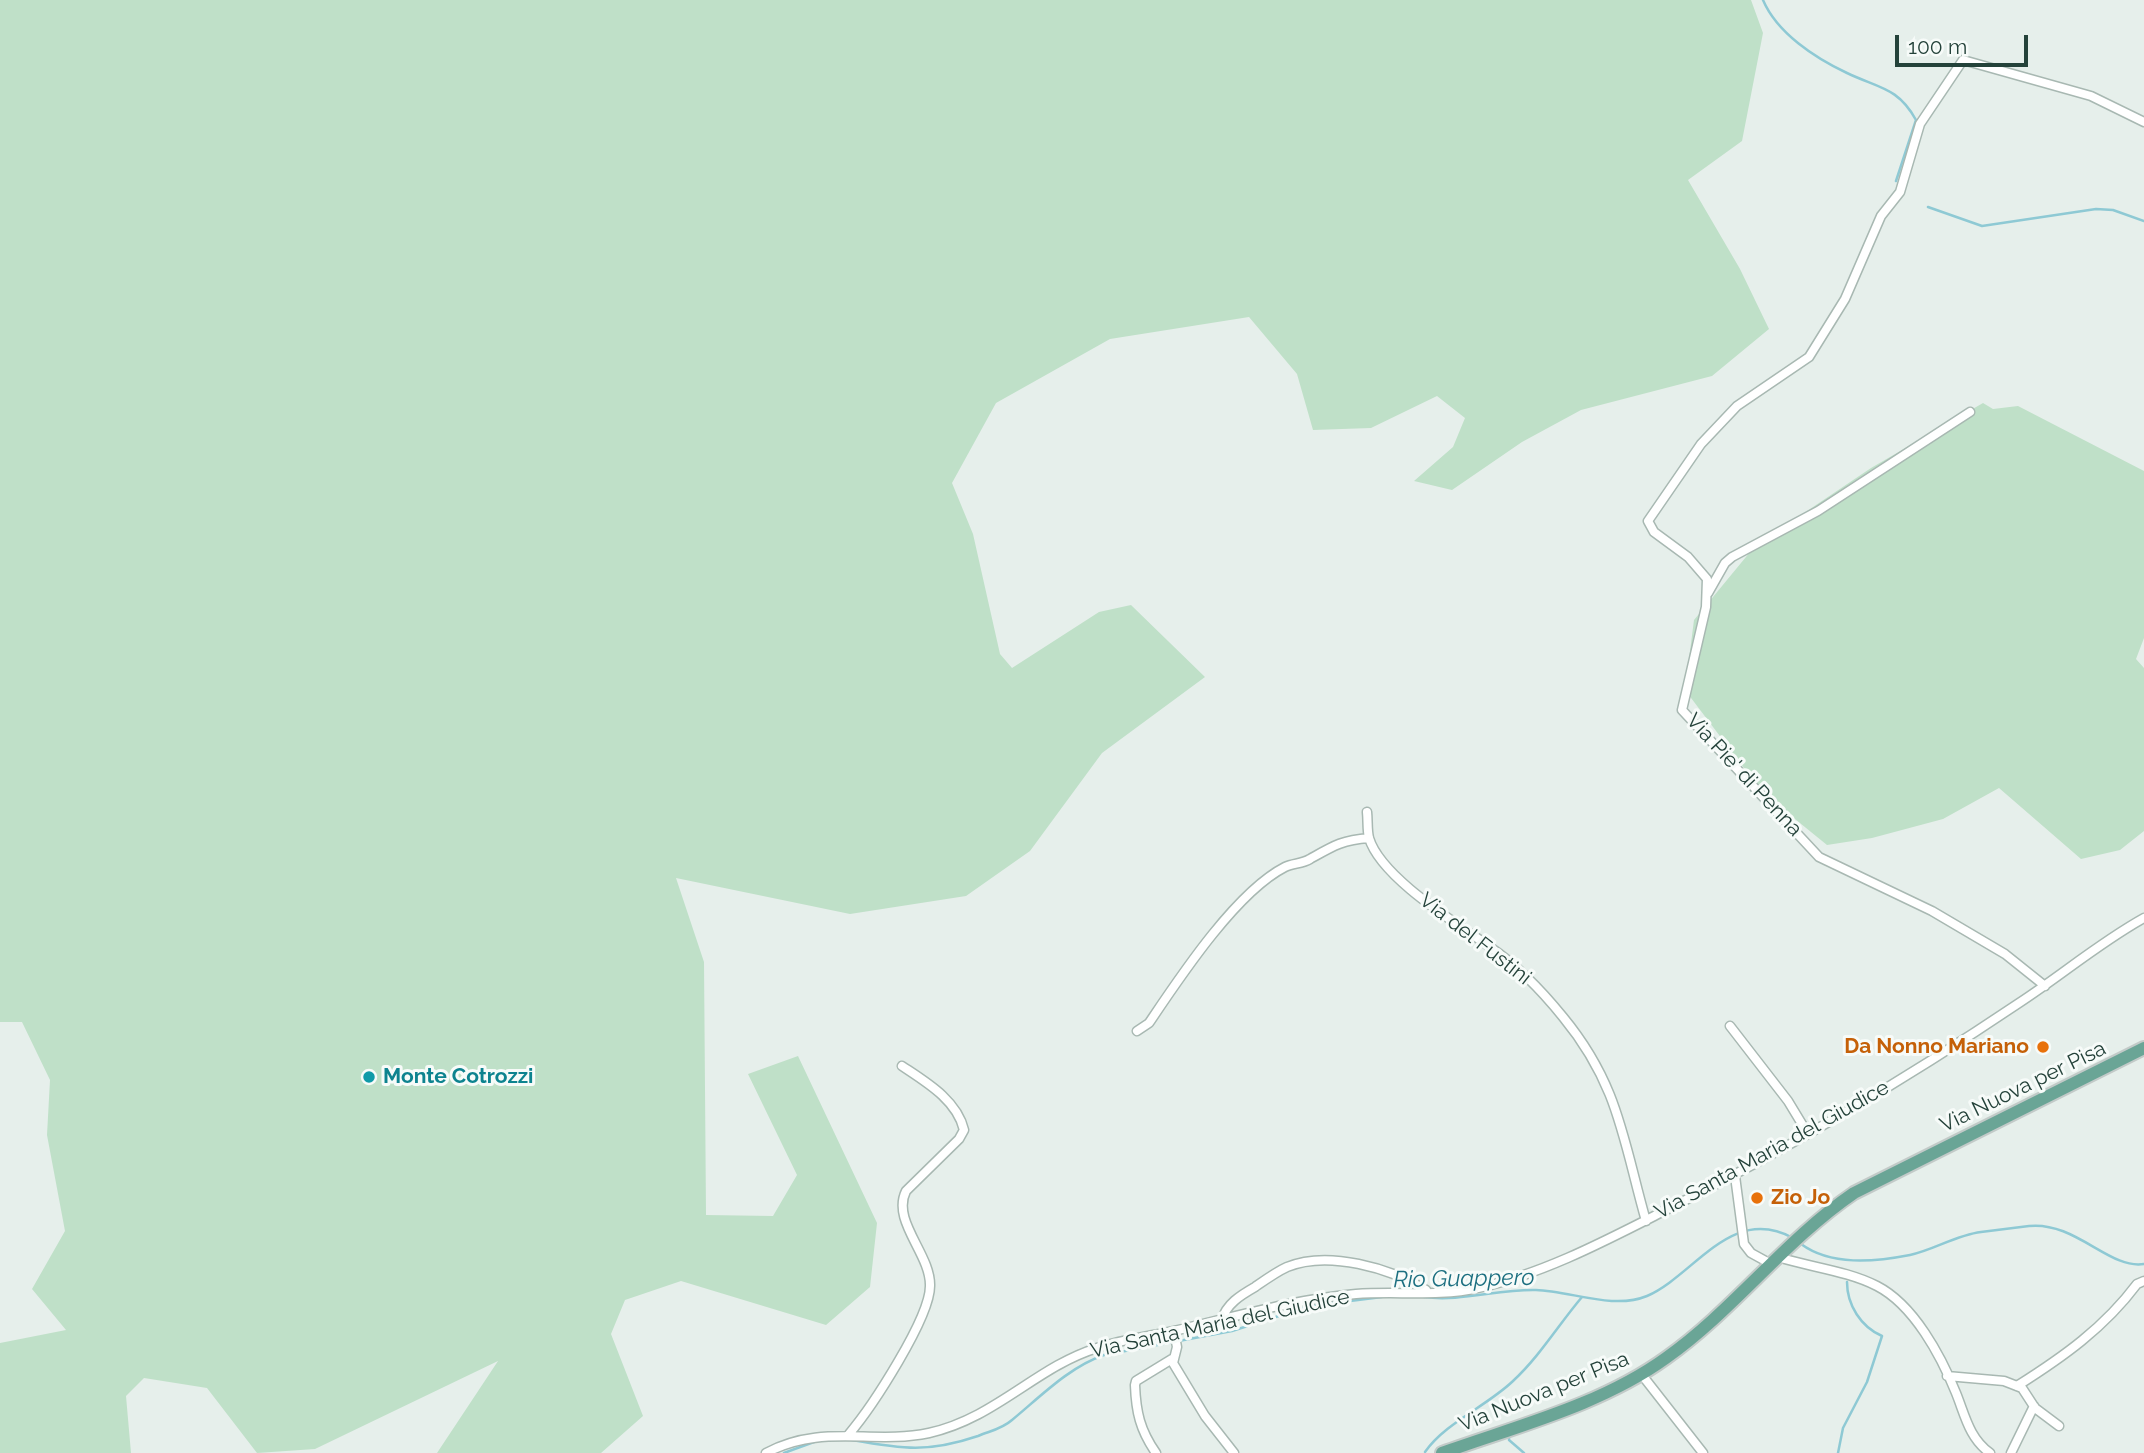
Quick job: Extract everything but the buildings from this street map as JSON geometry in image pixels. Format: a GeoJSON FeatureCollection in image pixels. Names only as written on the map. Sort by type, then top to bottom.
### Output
{"type":"FeatureCollection","features":[{"type":"Feature","properties":{"kind":"main road","name":"Via Nuova per Pisa"},"geometry":{"type":"LineString","coordinates":[[1442,1453],[1578,1403],[1642,1375],[1679,1348],[1838,1204],[1870,1184],[2144,1048]]}},
{"type":"Feature","properties":{"kind":"street"},"geometry":{"type":"LineString","coordinates":[[1706,597],[1707,579],[1688,557],[1654,531],[1648,521],[1701,444],[1738,406],[1809,357],[1845,299],[1881,216],[1900,192],[1920,124],[1963,60],[2091,96],[2144,122]]}},
{"type":"Feature","properties":{"kind":"street"},"geometry":{"type":"LineString","coordinates":[[1706,597],[1725,563],[1732,557],[1818,511],[1970,412]]}},
{"type":"Feature","properties":{"kind":"street","name":"Via Pie' di Penna"},"geometry":{"type":"LineString","coordinates":[[1706,597],[1682,710],[1819,857],[1931,911],[2005,954],[2045,986]]}},
{"type":"Feature","properties":{"kind":"street"},"geometry":{"type":"LineString","coordinates":[[1138,1031],[1149,1023],[1218,928],[1264,883],[1284,867],[1309,860],[1338,842],[1369,838],[1367,812]]}},
{"type":"Feature","properties":{"kind":"street","name":"Via del Fustini"},"geometry":{"type":"LineString","coordinates":[[1369,838],[1376,852],[1419,898],[1517,968],[1564,1018],[1609,1088],[1624,1132],[1629,1163],[1646,1221]]}},
{"type":"Feature","properties":{"kind":"street","name":"Via Santa Maria del Giudice"},"geometry":{"type":"LineString","coordinates":[[766,1453],[795,1440],[849,1434],[900,1437],[932,1432],[981,1414],[1081,1354],[1222,1320],[1355,1294],[1476,1289],[1531,1271],[1646,1221],[1735,1176],[1808,1134],[1959,1043],[2045,986],[2085,954],[2144,918]]}},
{"type":"Feature","properties":{"kind":"street"},"geometry":{"type":"LineString","coordinates":[[1730,1026],[1788,1101],[1808,1134]]}},
{"type":"Feature","properties":{"kind":"street"},"geometry":{"type":"LineString","coordinates":[[849,1434],[919,1327],[928,1308],[930,1285],[927,1263],[903,1214],[901,1202],[906,1191],[959,1139],[964,1130],[960,1115],[929,1084],[902,1066]]}},
{"type":"Feature","properties":{"kind":"street"},"geometry":{"type":"LineString","coordinates":[[1735,1176],[1744,1244],[1751,1253],[1867,1282],[1884,1291],[1926,1333],[1948,1376],[1968,1426],[1979,1445],[1990,1453]]}},
{"type":"Feature","properties":{"kind":"street"},"geometry":{"type":"LineString","coordinates":[[1222,1320],[1224,1310],[1247,1291],[1288,1266],[1322,1261],[1338,1261],[1393,1274],[1427,1291]]}},
{"type":"Feature","properties":{"kind":"street"},"geometry":{"type":"LineString","coordinates":[[2017,1386],[2061,1358],[2109,1320],[2137,1284],[2144,1281]]}},
{"type":"Feature","properties":{"kind":"street"},"geometry":{"type":"LineString","coordinates":[[1156,1453],[1142,1431],[1137,1414],[1135,1385],[1136,1381],[1172,1359],[1177,1347],[1174,1333]]}},
{"type":"Feature","properties":{"kind":"street"},"geometry":{"type":"LineString","coordinates":[[1172,1359],[1205,1416],[1234,1453]]}},
{"type":"Feature","properties":{"kind":"street"},"geometry":{"type":"LineString","coordinates":[[1642,1375],[1703,1453]]}},
{"type":"Feature","properties":{"kind":"street"},"geometry":{"type":"LineString","coordinates":[[1948,1376],[2004,1381],[2017,1386],[2028,1394],[2034,1406],[2059,1426]]}},
{"type":"Feature","properties":{"kind":"street"},"geometry":{"type":"LineString","coordinates":[[2011,1453],[2034,1406]]}},
{"type":"Feature","properties":{"kind":"green space"},"geometry":{"type":"Polygon","coordinates":[[[0,0],[1751,0],[1763,33],[1742,141],[1688,180],[1740,269],[1769,329],[1712,376],[1581,410],[1522,442],[1452,490],[1414,481],[1453,447],[1465,418],[1437,396],[1371,428],[1313,430],[1297,374],[1249,317],[1110,339],[996,403],[952,483],[973,534],[1000,654],[1012,668],[1099,612],[1131,605],[1205,677],[1102,753],[1030,851],[966,896],[850,914],[676,878],[704,962],[706,1215],[773,1216],[797,1175],[748,1074],[798,1056],[877,1223],[870,1287],[826,1325],[681,1281],[625,1300],[611,1334],[643,1416],[601,1453],[437,1453],[498,1361],[315,1449],[257,1453],[207,1388],[144,1378],[126,1396],[131,1453],[0,1453],[0,1343],[66,1330],[32,1289],[65,1231],[47,1135],[50,1080],[22,1022],[0,1022],[0,0]]]}},
{"type":"Feature","properties":{"kind":"green space"},"geometry":{"type":"Polygon","coordinates":[[[1983,403],[1993,409],[2018,406],[2144,471],[2144,638],[2136,659],[2144,668],[2144,831],[2120,850],[2081,859],[1999,788],[1943,819],[1872,838],[1827,845],[1763,793],[1685,690],[1694,620],[1755,546],[1871,468],[1983,403]]]}},
{"type":"Feature","properties":{"kind":"waterway"},"geometry":{"type":"LineString","coordinates":[[1763,0],[1787,34],[1810,52],[1835,67],[1886,90],[1909,109],[1916,120],[1896,181]]}},
{"type":"Feature","properties":{"kind":"waterway"},"geometry":{"type":"LineString","coordinates":[[1928,207],[1982,226],[2096,209],[2113,210],[2144,221]]}},
{"type":"Feature","properties":{"kind":"waterway","name":"Rio Guappero"},"geometry":{"type":"LineString","coordinates":[[1801,1244],[1813,1251],[1839,1259],[1882,1259],[1910,1255],[1972,1234],[2046,1226],[2077,1237],[2118,1260],[2144,1264]]}},
{"type":"Feature","properties":{"kind":"waterway","name":"Rio Guappero"},"geometry":{"type":"LineString","coordinates":[[1424,1297],[1452,1298],[1536,1290],[1606,1301],[1634,1300],[1665,1286],[1715,1246],[1732,1236],[1751,1230],[1771,1230],[1793,1238]]}},
{"type":"Feature","properties":{"kind":"waterway"},"geometry":{"type":"LineString","coordinates":[[1838,1453],[1843,1428],[1867,1382],[1882,1336],[1868,1327],[1857,1314],[1850,1299],[1847,1282]]}},
{"type":"Feature","properties":{"kind":"waterway","name":"Rio Guappero"},"geometry":{"type":"LineString","coordinates":[[852,1440],[915,1448],[960,1441],[1004,1426],[1067,1375],[1104,1355],[1232,1331],[1310,1306],[1382,1297]]}},
{"type":"Feature","properties":{"kind":"waterway"},"geometry":{"type":"LineString","coordinates":[[1425,1452],[1455,1423],[1513,1381],[1541,1351],[1582,1297]]}},
{"type":"Feature","properties":{"kind":"waterway"},"geometry":{"type":"LineString","coordinates":[[1509,1436],[1509,1440],[1524,1453]]}},
{"type":"Feature","properties":{"kind":"waterway","name":"Rio Guappero"},"geometry":{"type":"LineString","coordinates":[[784,1453],[814,1442]]}},
{"type":"Feature","properties":{"kind":"place","name":"Da Nonno Mariano"},"geometry":{"type":"Point","coordinates":[2043,1047]}},
{"type":"Feature","properties":{"kind":"place","name":"Monte Cotrozzi"},"geometry":{"type":"Point","coordinates":[369,1077]}},
{"type":"Feature","properties":{"kind":"place","name":"Zio Jo"},"geometry":{"type":"Point","coordinates":[1757,1198]}}]}
